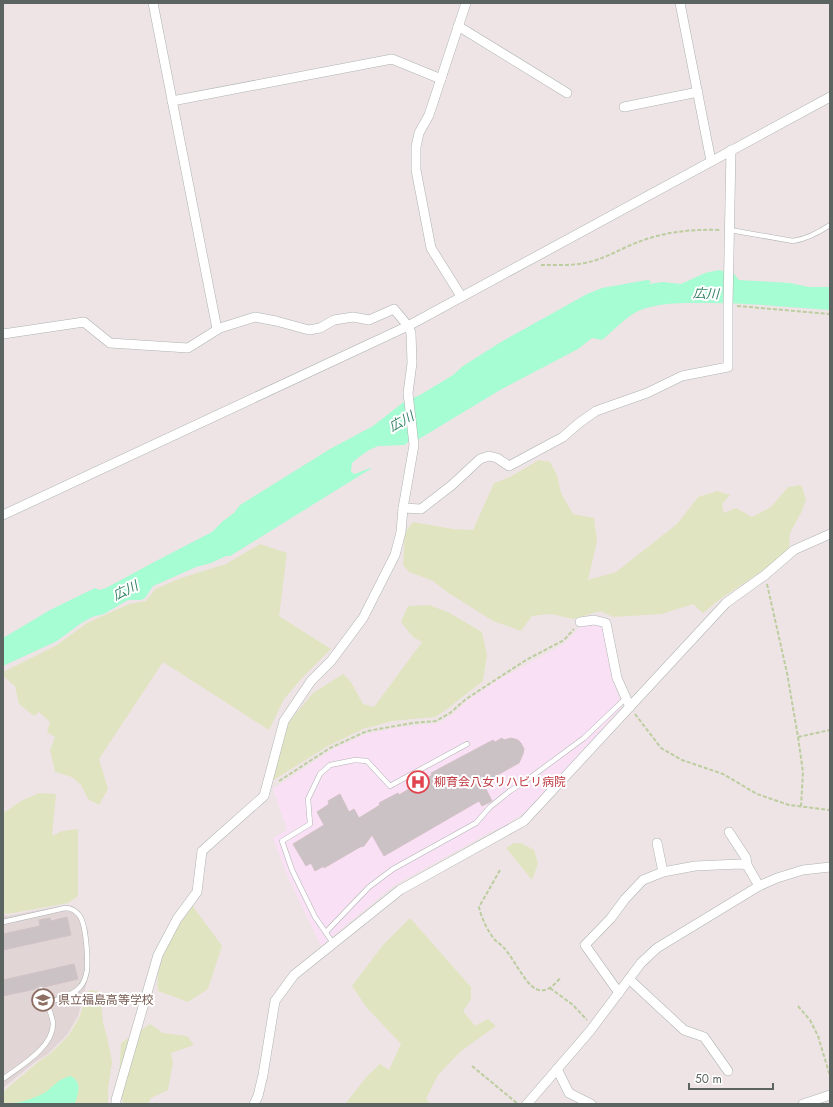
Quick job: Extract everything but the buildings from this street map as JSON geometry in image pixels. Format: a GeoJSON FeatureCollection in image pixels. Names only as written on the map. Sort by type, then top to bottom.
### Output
{"type":"FeatureCollection","features":[{"type":"Feature","properties":{"kind":"street"},"geometry":{"type":"LineString","coordinates":[[153,3],[218,329]]}},
{"type":"Feature","properties":{"kind":"street"},"geometry":{"type":"LineString","coordinates":[[460,296],[431,248],[416,170],[416,148],[419,133],[430,115],[466,3]]}},
{"type":"Feature","properties":{"kind":"street"},"geometry":{"type":"LineString","coordinates":[[680,3],[711,160]]}},
{"type":"Feature","properties":{"kind":"street"},"geometry":{"type":"LineString","coordinates":[[458,26],[567,93]]}},
{"type":"Feature","properties":{"kind":"street"},"geometry":{"type":"LineString","coordinates":[[172,101],[392,59],[441,79]]}},
{"type":"Feature","properties":{"kind":"street"},"geometry":{"type":"LineString","coordinates":[[624,107],[698,92]]}},
{"type":"Feature","properties":{"kind":"street"},"geometry":{"type":"LineString","coordinates":[[3,515],[408,326],[460,296],[830,97]]}},
{"type":"Feature","properties":{"kind":"street"},"geometry":{"type":"LineString","coordinates":[[403,508],[421,509],[452,485],[480,459],[489,456],[497,458],[509,466],[563,437],[596,411],[647,393],[682,376],[728,367],[731,150]]}},
{"type":"Feature","properties":{"kind":"street"},"geometry":{"type":"LineString","coordinates":[[3,334],[84,322],[110,343],[188,348],[218,329],[255,318],[276,321],[309,330],[320,328],[334,320],[353,317],[369,320],[394,309],[408,326],[411,333],[412,363],[408,393],[414,445],[403,508],[401,532],[395,555],[363,618],[331,661],[311,681],[284,721],[264,796],[202,851],[197,892],[177,918],[158,955],[116,1104]]}},
{"type":"Feature","properties":{"kind":"street"},"geometry":{"type":"LineString","coordinates":[[254,1104],[258,1096],[263,1075],[276,1001],[294,975],[400,890],[524,821],[726,603],[765,576],[794,550],[830,534]]}},
{"type":"Feature","properties":{"kind":"street"},"geometry":{"type":"LineString","coordinates":[[580,622],[594,620],[606,624],[617,678],[630,707]]}},
{"type":"Feature","properties":{"kind":"street"},"geometry":{"type":"LineString","coordinates":[[729,832],[746,858],[747,865],[759,886]]}},
{"type":"Feature","properties":{"kind":"street"},"geometry":{"type":"LineString","coordinates":[[657,844],[663,872]]}},
{"type":"Feature","properties":{"kind":"street"},"geometry":{"type":"LineString","coordinates":[[619,993],[585,945],[611,918],[625,899],[643,880],[663,872],[695,866],[747,865]]}},
{"type":"Feature","properties":{"kind":"street"},"geometry":{"type":"LineString","coordinates":[[527,1104],[593,1027],[641,963],[657,948],[759,886],[777,878],[803,870],[830,867]]}},
{"type":"Feature","properties":{"kind":"street"},"geometry":{"type":"LineString","coordinates":[[629,979],[684,1030],[704,1037],[728,1070]]}},
{"type":"Feature","properties":{"kind":"street"},"geometry":{"type":"LineString","coordinates":[[557,1069],[569,1093],[591,1104]]}},
{"type":"Feature","properties":{"kind":"street"},"geometry":{"type":"LineString","coordinates":[[803,1104],[830,1095]]}},
{"type":"Feature","properties":{"kind":"lane"},"geometry":{"type":"LineString","coordinates":[[730,230],[793,241],[818,233],[830,225]]}},
{"type":"Feature","properties":{"kind":"lane"},"geometry":{"type":"LineString","coordinates":[[326,932],[370,887],[393,869],[476,824],[490,807],[584,738],[626,698]]}},
{"type":"Feature","properties":{"kind":"lane"},"geometry":{"type":"LineString","coordinates":[[333,943],[316,917],[292,870],[282,841],[310,824],[308,799],[320,774],[330,765],[355,760],[367,761],[390,786],[468,744]]}},
{"type":"Feature","properties":{"kind":"lane"},"geometry":{"type":"LineString","coordinates":[[3,922],[10,919],[65,908],[71,908],[82,920],[85,930],[87,970],[84,982],[79,988],[57,1000],[46,1002]]}},
{"type":"Feature","properties":{"kind":"lane"},"geometry":{"type":"LineString","coordinates":[[3,1079],[41,1050],[51,1036],[53,1023],[41,989]]}},
{"type":"Feature","properties":{"kind":"path"},"geometry":{"type":"LineString","coordinates":[[537,266],[593,261],[614,254],[632,245],[677,231],[701,229],[730,230]]}},
{"type":"Feature","properties":{"kind":"path"},"geometry":{"type":"LineString","coordinates":[[728,305],[830,314]]}},
{"type":"Feature","properties":{"kind":"path"},"geometry":{"type":"LineString","coordinates":[[765,576],[787,673],[798,737],[803,772],[801,806]]}},
{"type":"Feature","properties":{"kind":"path"},"geometry":{"type":"LineString","coordinates":[[266,788],[330,748],[366,731],[413,722],[436,721],[450,713],[466,699],[526,660],[564,640],[580,622]]}},
{"type":"Feature","properties":{"kind":"path"},"geometry":{"type":"LineString","coordinates":[[630,707],[661,748],[682,760],[723,774],[757,794],[790,805],[830,810]]}},
{"type":"Feature","properties":{"kind":"path"},"geometry":{"type":"LineString","coordinates":[[798,737],[830,730]]}},
{"type":"Feature","properties":{"kind":"path"},"geometry":{"type":"LineString","coordinates":[[500,870],[479,907],[480,912],[495,940],[504,948],[530,985],[536,990],[545,990],[550,988],[561,977]]}},
{"type":"Feature","properties":{"kind":"path"},"geometry":{"type":"LineString","coordinates":[[550,988],[573,1005],[593,1027]]}},
{"type":"Feature","properties":{"kind":"path"},"geometry":{"type":"LineString","coordinates":[[798,1006],[810,1020],[818,1036],[830,1076]]}},
{"type":"Feature","properties":{"kind":"path"},"geometry":{"type":"LineString","coordinates":[[472,1066],[518,1104]]}},
{"type":"Feature","properties":{"kind":"shaded area"},"geometry":{"type":"Polygon","coordinates":[[[539,460],[550,462],[557,475],[561,493],[573,514],[594,518],[597,541],[588,580],[616,572],[677,524],[698,497],[717,491],[730,495],[722,504],[724,513],[736,508],[752,517],[771,507],[788,487],[801,485],[806,499],[802,511],[790,533],[789,549],[762,571],[719,600],[703,613],[693,604],[662,614],[613,617],[600,611],[573,619],[551,614],[532,616],[521,631],[493,621],[447,592],[433,581],[409,572],[403,565],[405,532],[413,522],[453,529],[473,530],[494,483],[510,477],[539,460]]]}},
{"type":"Feature","properties":{"kind":"shaded area"},"geometry":{"type":"Polygon","coordinates":[[[260,544],[287,553],[279,616],[331,649],[302,678],[284,699],[269,730],[163,662],[99,759],[108,789],[99,805],[88,799],[81,785],[72,777],[55,772],[50,750],[55,737],[47,732],[50,722],[39,712],[34,716],[19,704],[15,686],[3,676],[3,672],[57,645],[87,623],[129,604],[146,601],[155,589],[181,578],[226,564],[260,544]]]}},
{"type":"Feature","properties":{"kind":"shaded area"},"geometry":{"type":"Polygon","coordinates":[[[429,605],[448,612],[482,632],[487,655],[483,681],[435,717],[392,721],[363,729],[326,747],[272,781],[278,755],[289,722],[313,693],[343,674],[351,682],[363,704],[374,707],[422,642],[413,637],[401,622],[408,606],[429,605]]]}},
{"type":"Feature","properties":{"kind":"shaded area","name":"柳育会八女リハビリ病院"},"geometry":{"type":"Polygon","coordinates":[[[583,624],[600,624],[604,628],[612,676],[622,707],[527,811],[503,827],[496,829],[393,886],[321,946],[288,877],[273,838],[287,830],[273,789],[333,749],[366,734],[395,728],[439,723],[451,716],[467,701],[500,679],[564,644],[583,624]]]}},
{"type":"Feature","properties":{"kind":"shaded area"},"geometry":{"type":"Polygon","coordinates":[[[39,793],[56,794],[52,836],[62,831],[78,829],[78,896],[68,903],[8,914],[3,913],[3,813],[21,801],[39,793]]]}},
{"type":"Feature","properties":{"kind":"shaded area"},"geometry":{"type":"Polygon","coordinates":[[[514,843],[521,843],[534,850],[538,864],[532,880],[506,848],[514,843]]]}},
{"type":"Feature","properties":{"kind":"shaded area","name":"県立福島高等学校"},"geometry":{"type":"Polygon","coordinates":[[[65,905],[73,906],[83,916],[88,931],[90,970],[78,1016],[67,1035],[48,1054],[35,1062],[3,1088],[3,915],[8,916],[65,905]]]}},
{"type":"Feature","properties":{"kind":"shaded area"},"geometry":{"type":"Polygon","coordinates":[[[192,905],[222,946],[208,989],[188,1002],[158,991],[158,979],[163,956],[168,945],[192,905]]]}},
{"type":"Feature","properties":{"kind":"shaded area"},"geometry":{"type":"Polygon","coordinates":[[[410,918],[471,987],[471,999],[463,1011],[475,1026],[488,1019],[496,1026],[461,1051],[438,1075],[426,1099],[431,1104],[345,1104],[368,1075],[380,1064],[389,1070],[401,1044],[367,1008],[352,986],[383,945],[410,918]]]}},
{"type":"Feature","properties":{"kind":"shaded area"},"geometry":{"type":"Polygon","coordinates":[[[92,990],[100,992],[103,1023],[112,1062],[108,1089],[108,1103],[3,1104],[3,1092],[39,1061],[50,1054],[69,1035],[80,1016],[87,992],[92,990]]]}},
{"type":"Feature","properties":{"kind":"shaded area"},"geometry":{"type":"Polygon","coordinates":[[[150,1024],[163,1033],[187,1036],[194,1045],[171,1053],[173,1063],[168,1090],[151,1098],[148,1104],[123,1104],[119,1077],[121,1043],[150,1024]]]}},
{"type":"Feature","properties":{"kind":"water","name":"広川"},"geometry":{"type":"Polygon","coordinates":[[[719,270],[734,274],[739,280],[790,283],[809,287],[830,287],[830,310],[754,304],[690,303],[655,306],[638,311],[602,340],[592,338],[578,349],[500,390],[419,439],[409,441],[405,445],[378,446],[369,450],[352,463],[351,472],[355,474],[372,468],[230,556],[226,556],[211,563],[196,567],[153,586],[145,598],[141,600],[128,600],[104,614],[92,617],[57,641],[3,666],[3,638],[50,610],[95,588],[99,590],[106,588],[212,532],[234,513],[240,505],[330,449],[373,426],[405,401],[420,395],[453,375],[463,366],[501,342],[587,294],[602,288],[647,280],[651,281],[649,284],[663,282],[681,284],[705,273],[719,270]]]}},
{"type":"Feature","properties":{"kind":"water"},"geometry":{"type":"Polygon","coordinates":[[[71,1076],[77,1082],[79,1088],[75,1104],[13,1104],[40,1095],[59,1081],[71,1076]]]}},
{"type":"Feature","properties":{"kind":"place","name":"柳育会八女リハビリ病院"},"geometry":{"type":"Point","coordinates":[418,782]}},
{"type":"Feature","properties":{"kind":"place","name":"県立福島高等学校"},"geometry":{"type":"Point","coordinates":[43,1000]}}]}
